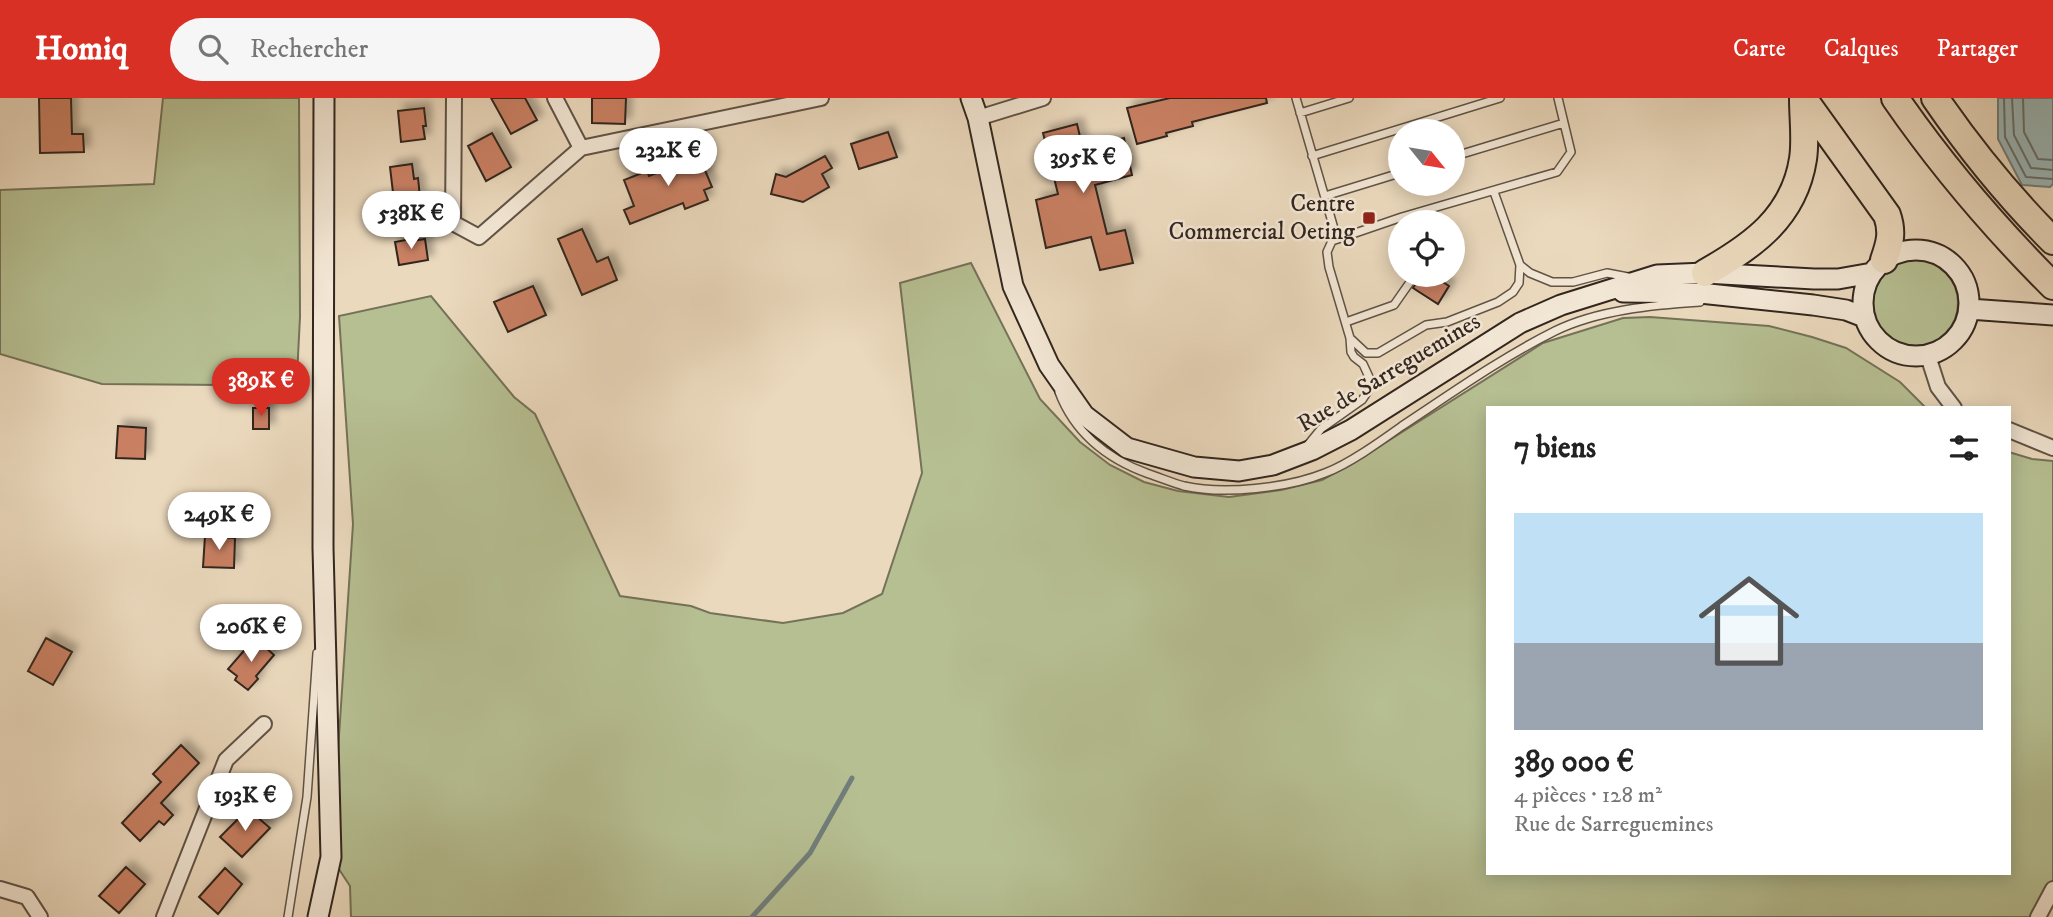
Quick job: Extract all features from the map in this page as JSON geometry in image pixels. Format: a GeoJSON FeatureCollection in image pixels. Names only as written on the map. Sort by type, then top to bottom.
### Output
{"type":"FeatureCollection","features":[{"type":"Feature","properties":{"kind":"highway"},"geometry":{"type":"LineString","coordinates":[[1895,98],[1926,144],[2006,240],[2053,286]]}},
{"type":"Feature","properties":{"kind":"highway"},"geometry":{"type":"LineString","coordinates":[[1935,98],[1953,125],[2023,211],[2053,241]]}},
{"type":"Feature","properties":{"kind":"highway"},"geometry":{"type":"LineString","coordinates":[[1803,99],[1886,215],[1891,226],[1891,240],[1878,266]]}},
{"type":"Feature","properties":{"kind":"highway"},"geometry":{"type":"LineString","coordinates":[[1703,283],[1765,232],[1785,209],[1796,187],[1803,157],[1803,99]]}},
{"type":"Feature","properties":{"kind":"main road"},"geometry":{"type":"LineString","coordinates":[[318,917],[331,857],[323,548],[324,98]]}},
{"type":"Feature","properties":{"kind":"main road","name":"Rue de Sarreguemines"},"geometry":{"type":"LineString","coordinates":[[971,98],[978,118],[1013,286],[1049,365],[1084,415],[1127,448],[1195,467],[1239,471],[1273,465],[1300,455],[1351,430],[1520,323],[1561,305],[1657,275],[1703,283]]}},
{"type":"Feature","properties":{"kind":"main road"},"geometry":{"type":"LineString","coordinates":[[1703,283],[1838,279],[1878,266],[1900,252],[1917,250],[1935,253],[1950,262],[1962,275],[1968,291],[1969,309],[1965,325],[1956,339],[1943,350],[1928,356],[1911,357],[1888,349],[1871,332],[1864,317],[1863,294],[1878,266]]}},
{"type":"Feature","properties":{"kind":"main road"},"geometry":{"type":"LineString","coordinates":[[1703,283],[1738,298],[1813,305],[1846,310],[1864,317]]}},
{"type":"Feature","properties":{"kind":"main road","name":"Rue de Sarreguemines"},"geometry":{"type":"LineString","coordinates":[[1604,292],[1703,283]]}},
{"type":"Feature","properties":{"kind":"main road"},"geometry":{"type":"LineString","coordinates":[[1969,309],[2044,314]]}},
{"type":"Feature","properties":{"kind":"street"},"geometry":{"type":"LineString","coordinates":[[454,98],[453,223],[479,237],[581,148],[821,98]]}},
{"type":"Feature","properties":{"kind":"street"},"geometry":{"type":"LineString","coordinates":[[555,98],[581,148]]}},
{"type":"Feature","properties":{"kind":"street"},"geometry":{"type":"LineString","coordinates":[[978,118],[1043,98]]}},
{"type":"Feature","properties":{"kind":"street"},"geometry":{"type":"LineString","coordinates":[[1928,356],[1938,387],[1952,406]]}},
{"type":"Feature","properties":{"kind":"street"},"geometry":{"type":"LineString","coordinates":[[2011,431],[2053,448]]}},
{"type":"Feature","properties":{"kind":"street"},"geometry":{"type":"LineString","coordinates":[[164,917],[226,760],[264,724]]}},
{"type":"Feature","properties":{"kind":"street"},"geometry":{"type":"LineString","coordinates":[[0,888],[27,897],[40,917]]}},
{"type":"Feature","properties":{"kind":"street"},"geometry":{"type":"LineString","coordinates":[[2038,917],[2053,889]]}},
{"type":"Feature","properties":{"kind":"lane"},"geometry":{"type":"LineString","coordinates":[[1296,98],[1337,239]]}},
{"type":"Feature","properties":{"kind":"lane"},"geometry":{"type":"LineString","coordinates":[[1300,113],[1349,98]]}},
{"type":"Feature","properties":{"kind":"lane"},"geometry":{"type":"LineString","coordinates":[[1312,156],[1500,98]]}},
{"type":"Feature","properties":{"kind":"lane"},"geometry":{"type":"LineString","coordinates":[[1429,210],[1557,172],[1571,152],[1558,98]]}},
{"type":"Feature","properties":{"kind":"lane"},"geometry":{"type":"LineString","coordinates":[[1465,153],[1564,123]]}},
{"type":"Feature","properties":{"kind":"lane"},"geometry":{"type":"LineString","coordinates":[[1325,196],[1388,177]]}},
{"type":"Feature","properties":{"kind":"lane"},"geometry":{"type":"LineString","coordinates":[[1350,338],[1366,353],[1378,353],[1426,325],[1447,322],[1497,302],[1513,292],[1519,283],[1520,265],[1494,192]]}},
{"type":"Feature","properties":{"kind":"lane"},"geometry":{"type":"LineString","coordinates":[[1300,455],[1321,429],[1362,400],[1368,391],[1368,377],[1363,364],[1354,358],[1351,352],[1350,338],[1327,252],[1332,241],[1388,223]]}},
{"type":"Feature","properties":{"kind":"lane"},"geometry":{"type":"LineString","coordinates":[[1520,265],[1530,273],[1552,282],[1573,282],[1607,273],[1643,280]]}},
{"type":"Feature","properties":{"kind":"lane"},"geometry":{"type":"LineString","coordinates":[[1346,322],[1395,305],[1407,287]]}},
{"type":"Feature","properties":{"kind":"lane"},"geometry":{"type":"LineString","coordinates":[[1049,365],[1066,412],[1093,444],[1134,468],[1186,486],[1243,490],[1288,484],[1326,473],[1386,437],[1474,371],[1557,330],[1593,317],[1664,304],[1738,298]]}},
{"type":"Feature","properties":{"kind":"lane"},"geometry":{"type":"LineString","coordinates":[[288,917],[307,797],[323,548]]}},
{"type":"Feature","properties":{"kind":"green space"},"geometry":{"type":"Polygon","coordinates":[[[163,98],[299,98],[300,317],[297,376],[227,385],[102,384],[0,354],[0,190],[154,184],[163,98]]]}},
{"type":"Feature","properties":{"kind":"green space"},"geometry":{"type":"Polygon","coordinates":[[[1915,260],[1939,267],[1951,279],[1958,303],[1951,327],[1939,339],[1915,346],[1891,339],[1879,327],[1872,303],[1879,279],[1891,267],[1915,260]]]}},
{"type":"Feature","properties":{"kind":"green space"},"geometry":{"type":"Polygon","coordinates":[[[971,263],[1040,399],[1080,442],[1110,465],[1144,482],[1178,491],[1229,497],[1281,490],[1322,480],[1543,343],[1623,318],[1650,317],[1769,326],[1812,337],[1846,348],[1900,382],[1924,406],[1486,406],[1486,875],[2011,875],[2011,453],[2032,459],[2053,461],[2053,890],[2042,917],[351,917],[350,886],[331,857],[353,524],[339,316],[431,296],[514,397],[535,414],[620,596],[783,623],[843,613],[882,594],[922,473],[900,283],[971,263]]]}},
{"type":"Feature","properties":{"kind":"water"},"geometry":{"type":"Polygon","coordinates":[[[1998,98],[2053,98],[2053,184],[2050,187],[2022,185],[1998,139],[1998,98]]]}},
{"type":"Feature","properties":{"kind":"building"},"geometry":{"type":"Polygon","coordinates":[[[39,98],[71,98],[72,134],[83,134],[84,152],[40,153],[39,98]]]}},
{"type":"Feature","properties":{"kind":"building"},"geometry":{"type":"Polygon","coordinates":[[[491,98],[525,98],[537,120],[511,134],[491,98]]]}},
{"type":"Feature","properties":{"kind":"building"},"geometry":{"type":"Polygon","coordinates":[[[592,98],[626,98],[625,124],[592,123],[592,98]]]}},
{"type":"Feature","properties":{"kind":"building"},"geometry":{"type":"Polygon","coordinates":[[[1170,98],[1266,98],[1267,103],[1192,122],[1193,126],[1137,144],[1127,108],[1170,98]]]}},
{"type":"Feature","properties":{"kind":"building"},"geometry":{"type":"Polygon","coordinates":[[[424,108],[425,139],[401,142],[398,111],[424,108]]]}},
{"type":"Feature","properties":{"kind":"building"},"geometry":{"type":"Polygon","coordinates":[[[1077,124],[1083,149],[1124,138],[1132,175],[1095,185],[1107,234],[1125,230],[1133,263],[1100,270],[1091,237],[1046,248],[1036,200],[1058,194],[1043,133],[1077,124]]]}},
{"type":"Feature","properties":{"kind":"building"},"geometry":{"type":"Polygon","coordinates":[[[888,132],[897,157],[859,169],[851,144],[888,132]]]}},
{"type":"Feature","properties":{"kind":"building"},"geometry":{"type":"Polygon","coordinates":[[[492,133],[511,167],[486,181],[468,146],[492,133]]]}},
{"type":"Feature","properties":{"kind":"building"},"geometry":{"type":"Polygon","coordinates":[[[696,149],[712,187],[704,190],[708,200],[685,209],[683,203],[630,224],[624,210],[634,206],[624,180],[647,171],[649,176],[683,163],[680,156],[696,149]]]}},
{"type":"Feature","properties":{"kind":"building"},"geometry":{"type":"Polygon","coordinates":[[[825,156],[832,168],[822,174],[829,187],[803,202],[771,194],[776,174],[786,177],[825,156]]]}},
{"type":"Feature","properties":{"kind":"building"},"geometry":{"type":"Polygon","coordinates":[[[412,164],[414,179],[418,178],[420,197],[394,201],[390,167],[412,164]]]}},
{"type":"Feature","properties":{"kind":"building"},"geometry":{"type":"Polygon","coordinates":[[[582,229],[597,262],[608,257],[617,280],[582,295],[558,239],[582,229]]]}},
{"type":"Feature","properties":{"kind":"building"},"geometry":{"type":"Polygon","coordinates":[[[425,239],[428,260],[399,265],[395,242],[425,239]]]}},
{"type":"Feature","properties":{"kind":"building"},"geometry":{"type":"Polygon","coordinates":[[[533,286],[546,315],[508,332],[494,302],[533,286]]]}},
{"type":"Feature","properties":{"kind":"building"},"geometry":{"type":"Polygon","coordinates":[[[1414,287],[1448,287],[1438,304],[1414,287]]]}},
{"type":"Feature","properties":{"kind":"building"},"geometry":{"type":"Polygon","coordinates":[[[253,408],[269,408],[269,429],[253,429],[253,408]]]}},
{"type":"Feature","properties":{"kind":"building"},"geometry":{"type":"Polygon","coordinates":[[[118,426],[146,428],[145,459],[116,458],[118,426]]]}},
{"type":"Feature","properties":{"kind":"building"},"geometry":{"type":"Polygon","coordinates":[[[205,536],[235,538],[234,568],[203,567],[205,536]]]}},
{"type":"Feature","properties":{"kind":"building"},"geometry":{"type":"Polygon","coordinates":[[[46,638],[72,652],[53,685],[28,671],[46,638]]]}},
{"type":"Feature","properties":{"kind":"building"},"geometry":{"type":"Polygon","coordinates":[[[255,638],[274,655],[248,690],[235,680],[237,676],[228,669],[255,638]]]}},
{"type":"Feature","properties":{"kind":"building"},"geometry":{"type":"Polygon","coordinates":[[[181,745],[199,763],[161,803],[173,815],[164,825],[159,821],[140,841],[122,823],[161,782],[153,774],[181,745]]]}},
{"type":"Feature","properties":{"kind":"building"},"geometry":{"type":"Polygon","coordinates":[[[248,809],[270,828],[242,857],[220,837],[248,809]]]}},
{"type":"Feature","properties":{"kind":"building"},"geometry":{"type":"Polygon","coordinates":[[[126,867],[145,884],[119,913],[99,896],[126,867]]]}},
{"type":"Feature","properties":{"kind":"building"},"geometry":{"type":"Polygon","coordinates":[[[225,868],[242,884],[218,914],[199,897],[225,868]]]}},
{"type":"Feature","properties":{"kind":"waterway"},"geometry":{"type":"LineString","coordinates":[[752,917],[810,853],[852,778]]}},
{"type":"Feature","properties":{"kind":"place","name":"Centre Commercial Oeting"},"geometry":{"type":"Point","coordinates":[1369,218]}}]}
